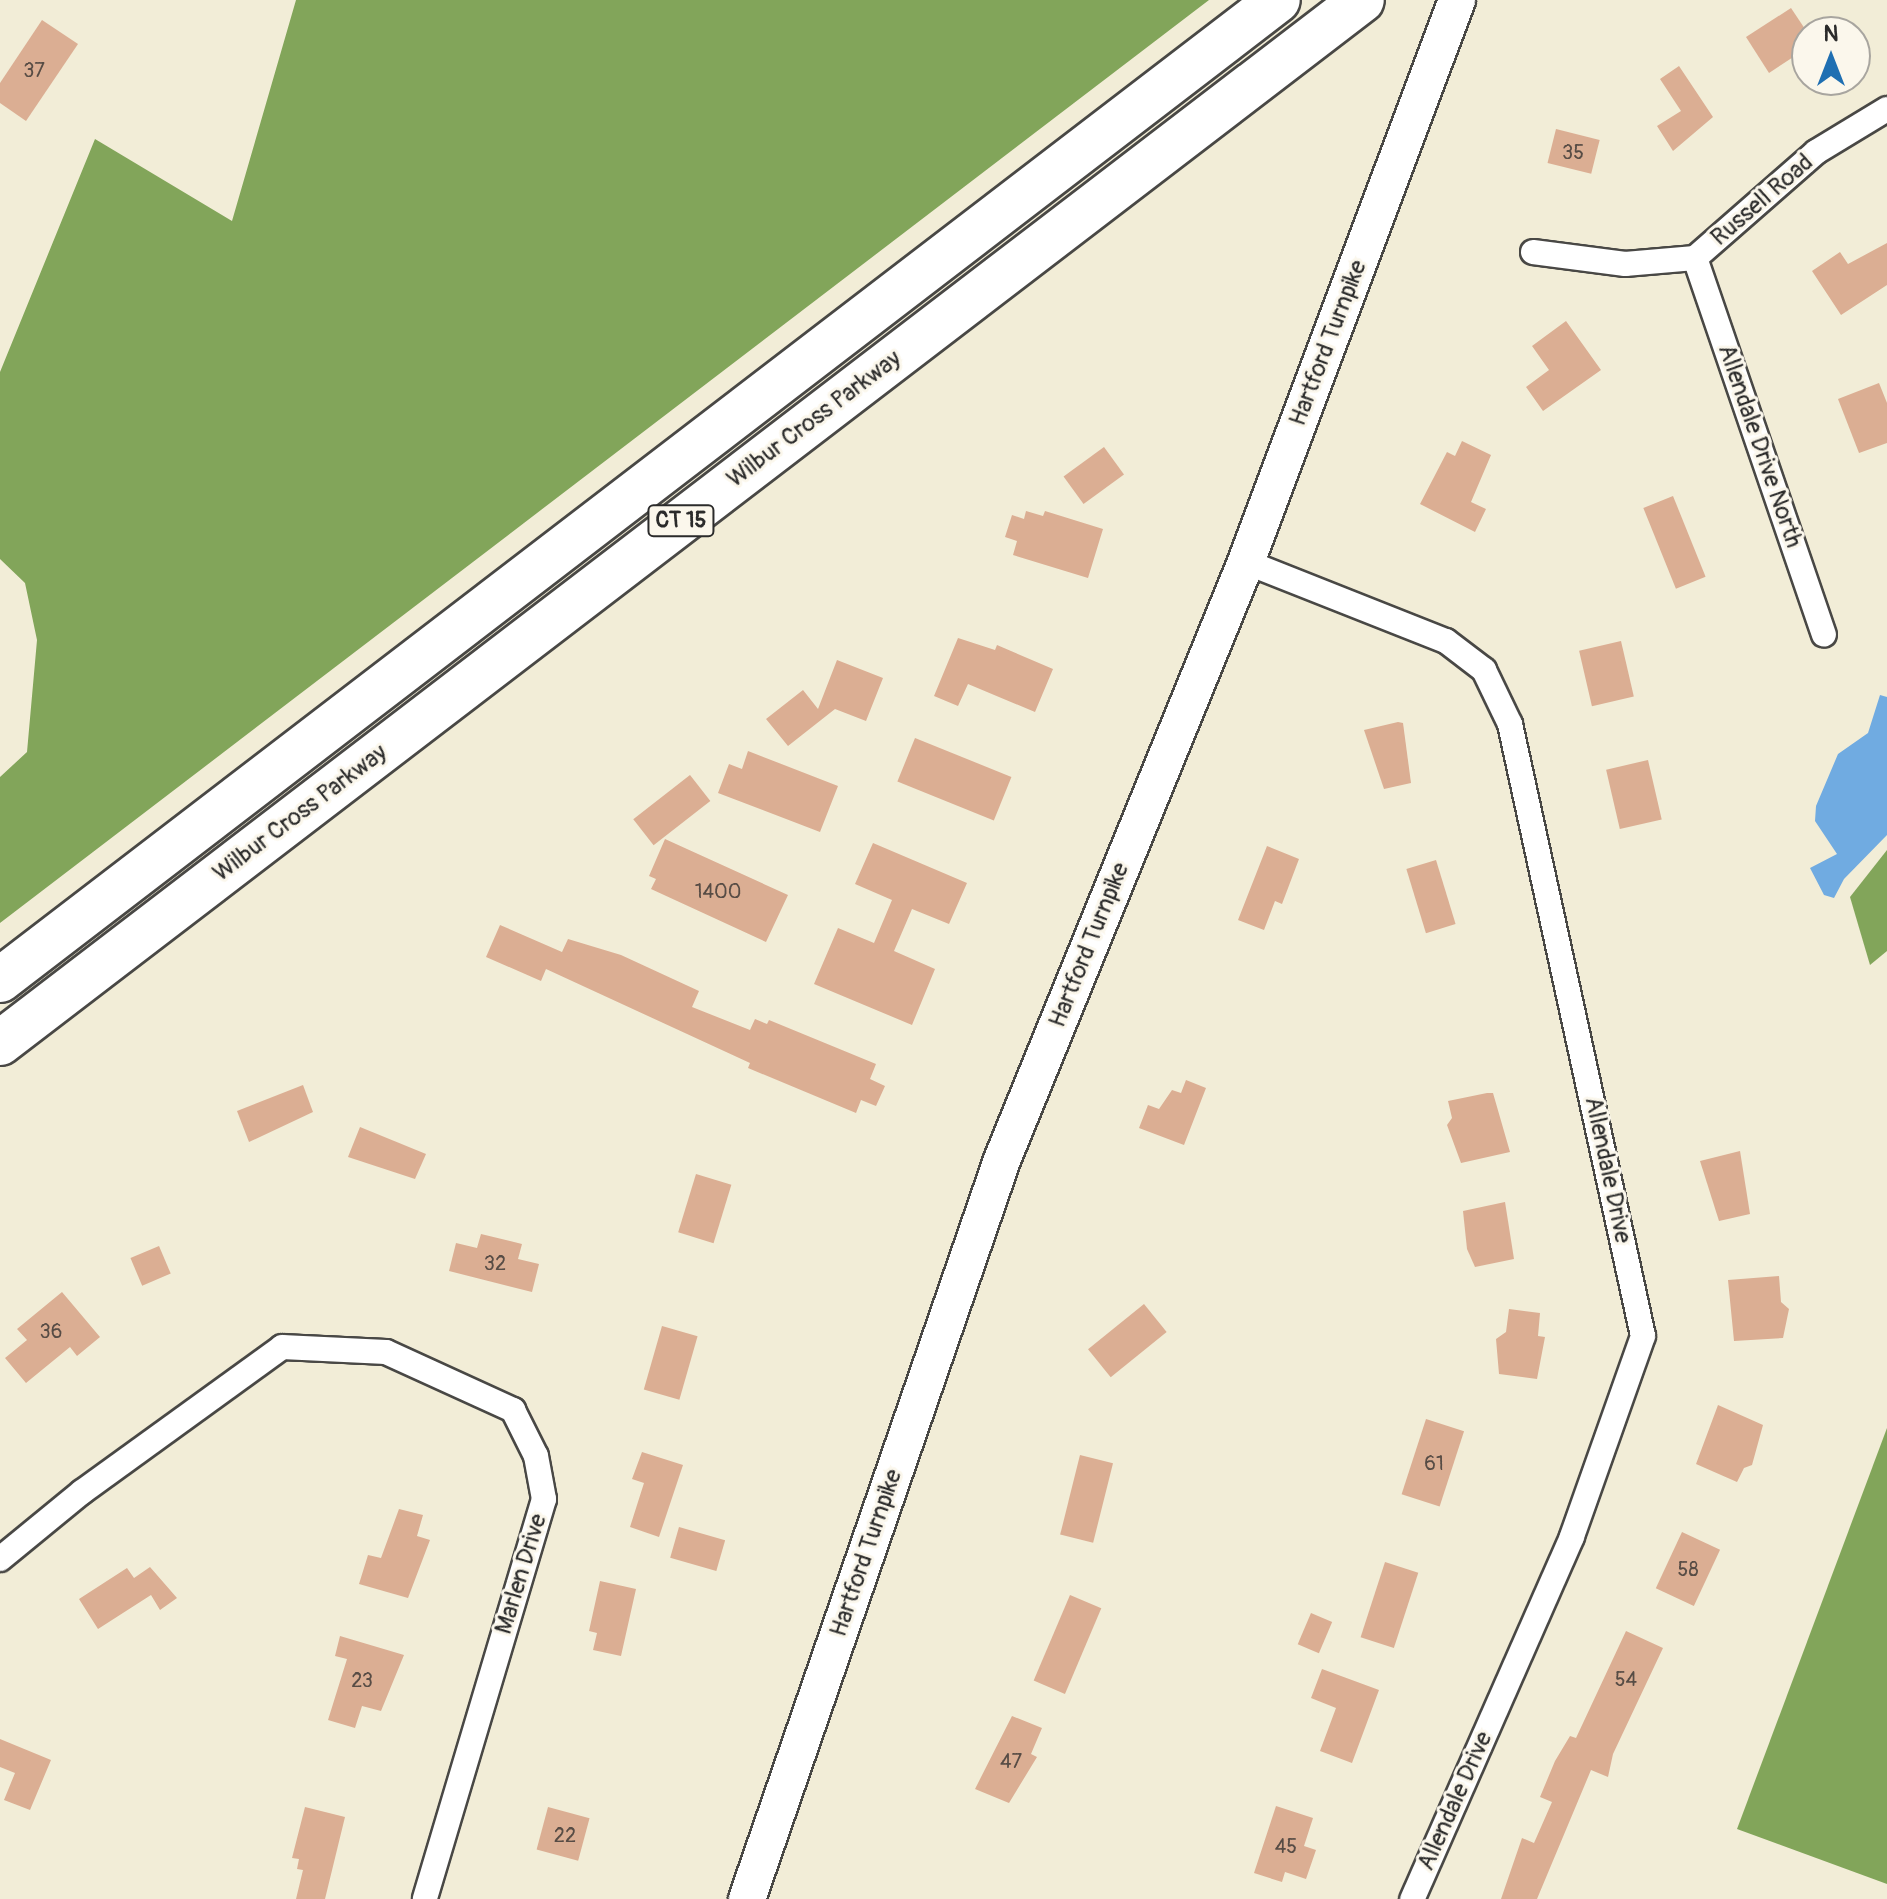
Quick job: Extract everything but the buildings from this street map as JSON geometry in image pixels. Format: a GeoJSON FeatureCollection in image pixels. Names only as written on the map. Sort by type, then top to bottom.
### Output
{"type":"FeatureCollection","features":[{"type":"Feature","properties":{"kind":"highway","name":"Wilbur Cross Parkway"},"geometry":{"type":"LineString","coordinates":[[0,980],[1278,0]]}},
{"type":"Feature","properties":{"kind":"highway","name":"Wilbur Cross Parkway"},"geometry":{"type":"LineString","coordinates":[[0,1043],[1362,0]]}},
{"type":"Feature","properties":{"kind":"main road","name":"Hartford Turnpike"},"geometry":{"type":"LineString","coordinates":[[747,1899],[1002,1160],[1246,562],[1457,0]]}},
{"type":"Feature","properties":{"kind":"street","name":"Russell Road"},"geometry":{"type":"LineString","coordinates":[[1533,252],[1625,264],[1695,258],[1816,152],[1887,109]]}},
{"type":"Feature","properties":{"kind":"street","name":"Allendale Drive North"},"geometry":{"type":"LineString","coordinates":[[1695,258],[1824,634]]}},
{"type":"Feature","properties":{"kind":"street","name":"Allendale Drive"},"geometry":{"type":"LineString","coordinates":[[1246,562],[1446,641],[1484,670],[1510,724],[1643,1336],[1572,1537],[1412,1899]]}},
{"type":"Feature","properties":{"kind":"street","name":"Marlen Drive"},"geometry":{"type":"LineString","coordinates":[[0,1559],[82,1492],[282,1347],[386,1352],[513,1410],[536,1456],[544,1499],[425,1899]]}},
{"type":"Feature","properties":{"kind":"green space"},"geometry":{"type":"Polygon","coordinates":[[[296,0],[1209,0],[0,923],[0,777],[27,752],[37,640],[25,583],[0,559],[0,372],[95,139],[232,221],[296,0]]]}},
{"type":"Feature","properties":{"kind":"green space"},"geometry":{"type":"Polygon","coordinates":[[[1887,850],[1887,951],[1870,965],[1850,897],[1887,850]]]}},
{"type":"Feature","properties":{"kind":"green space"},"geometry":{"type":"Polygon","coordinates":[[[1887,1428],[1887,1884],[1737,1829],[1887,1428]]]}},
{"type":"Feature","properties":{"kind":"water"},"geometry":{"type":"Polygon","coordinates":[[[1880,695],[1887,697],[1887,835],[1844,879],[1834,898],[1824,895],[1810,868],[1837,854],[1815,821],[1816,806],[1838,754],[1868,733],[1880,695]]]}}]}
